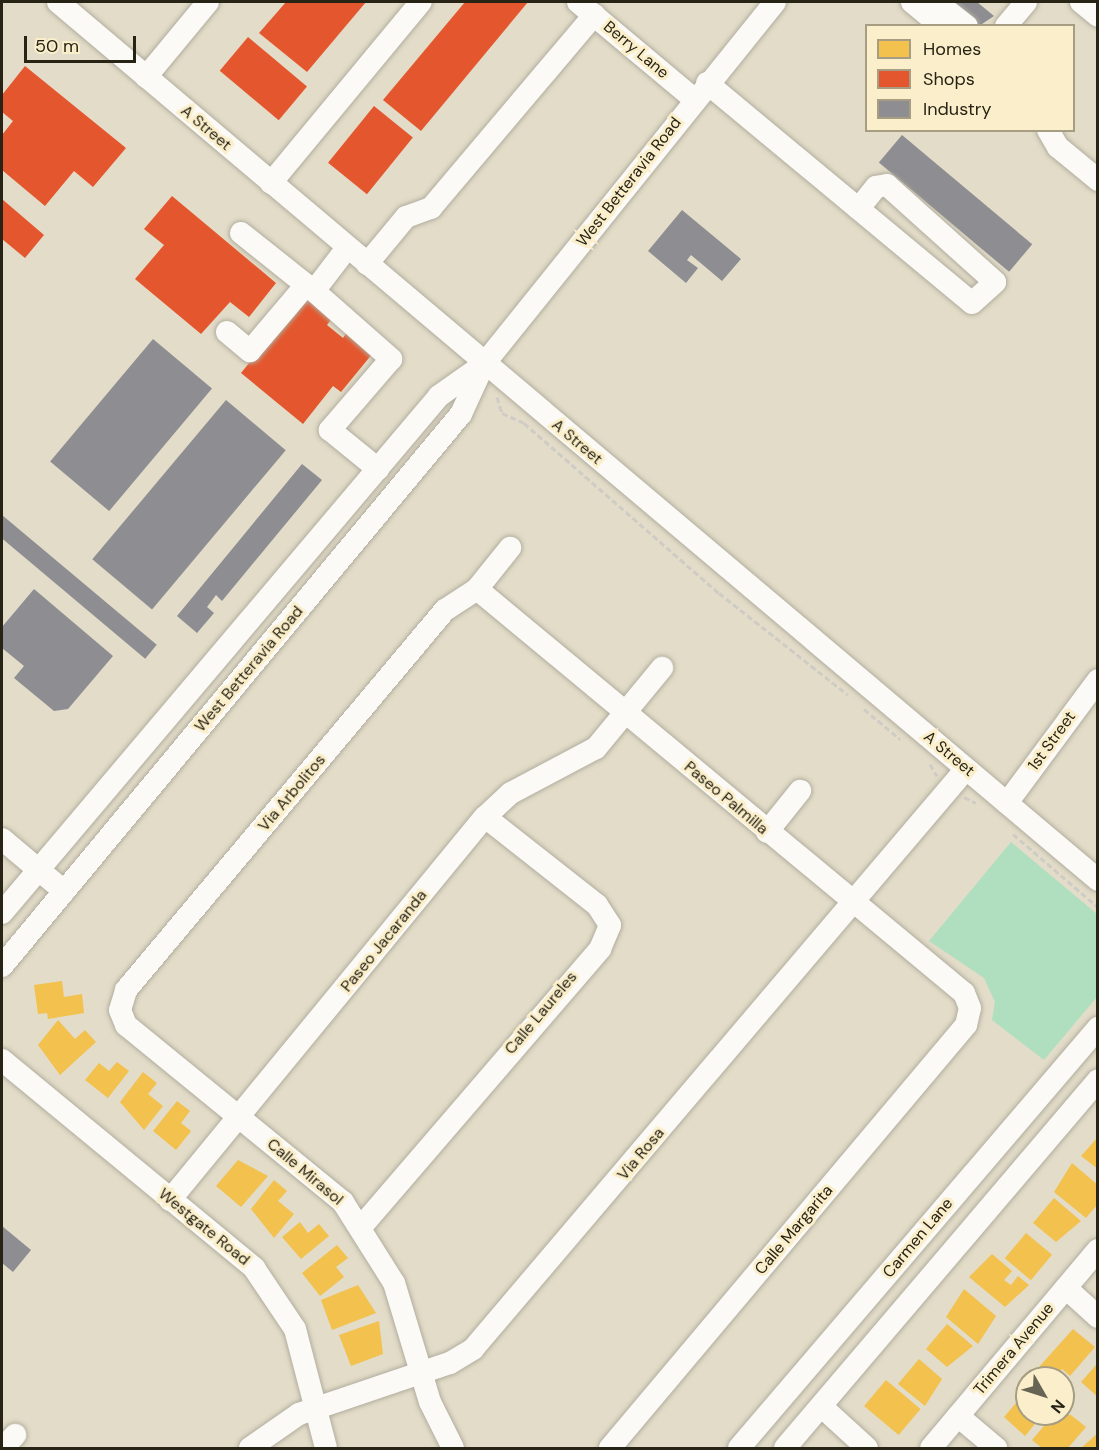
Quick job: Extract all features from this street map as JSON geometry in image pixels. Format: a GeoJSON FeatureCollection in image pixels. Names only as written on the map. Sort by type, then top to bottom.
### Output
{"type":"FeatureCollection","features":[{"type":"Feature","properties":{"kind":"street","name":"A Street"},"geometry":{"type":"LineString","coordinates":[[58,2],[484,364],[1098,880]]}},
{"type":"Feature","properties":{"kind":"street"},"geometry":{"type":"LineString","coordinates":[[146,77],[208,2]]}},
{"type":"Feature","properties":{"kind":"street"},"geometry":{"type":"LineString","coordinates":[[271,183],[421,2]]}},
{"type":"Feature","properties":{"kind":"street","name":"West Betteravia Road"},"geometry":{"type":"LineString","coordinates":[[2,966],[461,414],[484,364],[701,91],[775,2]]}},
{"type":"Feature","properties":{"kind":"street"},"geometry":{"type":"LineString","coordinates":[[912,2],[939,24]]}},
{"type":"Feature","properties":{"kind":"street"},"geometry":{"type":"LineString","coordinates":[[936,2],[964,24]]}},
{"type":"Feature","properties":{"kind":"street"},"geometry":{"type":"LineString","coordinates":[[1008,24],[1024,2]]}},
{"type":"Feature","properties":{"kind":"street"},"geometry":{"type":"LineString","coordinates":[[1081,2],[1098,16]]}},
{"type":"Feature","properties":{"kind":"street"},"geometry":{"type":"LineString","coordinates":[[366,264],[406,217],[431,208],[586,8]]}},
{"type":"Feature","properties":{"kind":"street","name":"Berry Lane"},"geometry":{"type":"LineString","coordinates":[[586,8],[858,209],[972,303],[995,282],[887,185],[876,187],[858,209]]}},
{"type":"Feature","properties":{"kind":"street"},"geometry":{"type":"LineString","coordinates":[[1049,132],[1058,147],[1098,180]]}},
{"type":"Feature","properties":{"kind":"street"},"geometry":{"type":"LineString","coordinates":[[242,233],[310,288],[391,359],[330,430],[378,469]]}},
{"type":"Feature","properties":{"kind":"street"},"geometry":{"type":"LineString","coordinates":[[227,332],[250,351],[347,248]]}},
{"type":"Feature","properties":{"kind":"street","name":"West Betteravia Road"},"geometry":{"type":"LineString","coordinates":[[2,913],[439,396],[484,364]]}},
{"type":"Feature","properties":{"kind":"street","name":"Via Arbolitos"},"geometry":{"type":"LineString","coordinates":[[120,1010],[126,990],[445,610],[477,589],[510,548]]}},
{"type":"Feature","properties":{"kind":"street","name":"Paseo Palmilla"},"geometry":{"type":"LineString","coordinates":[[477,589],[624,714],[964,993],[970,1008]]}},
{"type":"Feature","properties":{"kind":"street","name":"Paseo Jacaranda"},"geometry":{"type":"LineString","coordinates":[[170,1200],[485,817],[511,793],[596,748],[662,668]]}},
{"type":"Feature","properties":{"kind":"street","name":"1st Street"},"geometry":{"type":"LineString","coordinates":[[1007,803],[1098,680]]}},
{"type":"Feature","properties":{"kind":"street","name":"Via Rosa"},"geometry":{"type":"LineString","coordinates":[[250,1449],[267,1433],[315,1407],[423,1373],[473,1349],[494,1328],[966,769]]}},
{"type":"Feature","properties":{"kind":"street"},"geometry":{"type":"LineString","coordinates":[[767,832],[800,791]]}},
{"type":"Feature","properties":{"kind":"street","name":"Calle Laureles"},"geometry":{"type":"LineString","coordinates":[[361,1227],[600,949],[610,926],[597,905],[485,817]]}},
{"type":"Feature","properties":{"kind":"street"},"geometry":{"type":"LineString","coordinates":[[2,839],[64,891]]}},
{"type":"Feature","properties":{"kind":"street","name":"Calle Margarita"},"geometry":{"type":"LineString","coordinates":[[610,1449],[966,1024],[970,1008]]}},
{"type":"Feature","properties":{"kind":"street","name":"Calle Mirasol"},"geometry":{"type":"LineString","coordinates":[[120,1010],[126,1025],[343,1202],[394,1282],[430,1402],[453,1449]]}},
{"type":"Feature","properties":{"kind":"street","name":"Carmen Lane"},"geometry":{"type":"LineString","coordinates":[[739,1449],[1098,1028]]}},
{"type":"Feature","properties":{"kind":"street","name":"Westgate Road"},"geometry":{"type":"LineString","coordinates":[[2,1060],[254,1268],[280,1299],[295,1329],[326,1449]]}},
{"type":"Feature","properties":{"kind":"street"},"geometry":{"type":"LineString","coordinates":[[785,1449],[1098,1080]]}},
{"type":"Feature","properties":{"kind":"street","name":"Trimera Avenue"},"geometry":{"type":"LineString","coordinates":[[931,1449],[1098,1250]]}},
{"type":"Feature","properties":{"kind":"street"},"geometry":{"type":"LineString","coordinates":[[1066,1288],[1098,1317]]}},
{"type":"Feature","properties":{"kind":"street"},"geometry":{"type":"LineString","coordinates":[[821,1406],[867,1449]]}},
{"type":"Feature","properties":{"kind":"street"},"geometry":{"type":"LineString","coordinates":[[958,1416],[996,1449]]}},
{"type":"Feature","properties":{"kind":"path"},"geometry":{"type":"LineString","coordinates":[[495,393],[502,413],[524,423],[719,593],[854,700]]}},
{"type":"Feature","properties":{"kind":"path"},"geometry":{"type":"LineString","coordinates":[[860,705],[907,744]]}},
{"type":"Feature","properties":{"kind":"path"},"geometry":{"type":"LineString","coordinates":[[922,755],[951,787],[981,804]]}},
{"type":"Feature","properties":{"kind":"path"},"geometry":{"type":"LineString","coordinates":[[1008,827],[1098,906]]}},
{"type":"Feature","properties":{"kind":"green space"},"geometry":{"type":"Polygon","coordinates":[[[1011,842],[1097,914],[1097,997],[1044,1060],[992,1020],[995,1002],[984,978],[929,941],[1011,842]]]}},
{"type":"Feature","properties":{"kind":"building: Homes"},"geometry":{"type":"Polygon","coordinates":[[[62,981],[64,997],[82,994],[84,1013],[48,1019],[47,1013],[38,1014],[34,985],[62,981]]]}},
{"type":"Feature","properties":{"kind":"building: Homes"},"geometry":{"type":"Polygon","coordinates":[[[58,1020],[75,1039],[85,1030],[96,1042],[60,1075],[38,1045],[58,1020]]]}},
{"type":"Feature","properties":{"kind":"building: Homes"},"geometry":{"type":"Polygon","coordinates":[[[117,1062],[129,1071],[108,1098],[85,1080],[99,1063],[109,1071],[117,1062]]]}},
{"type":"Feature","properties":{"kind":"building: Homes"},"geometry":{"type":"Polygon","coordinates":[[[143,1072],[157,1083],[148,1094],[163,1106],[144,1130],[120,1102],[143,1072]]]}},
{"type":"Feature","properties":{"kind":"building: Homes"},"geometry":{"type":"Polygon","coordinates":[[[177,1101],[190,1111],[181,1123],[191,1131],[176,1150],[153,1131],[177,1101]]]}},
{"type":"Feature","properties":{"kind":"building: Homes"},"geometry":{"type":"Polygon","coordinates":[[[1098,1137],[1098,1169],[1081,1156],[1098,1137]]]}},
{"type":"Feature","properties":{"kind":"building: Homes"},"geometry":{"type":"Polygon","coordinates":[[[238,1160],[268,1176],[241,1207],[216,1186],[238,1160]]]}},
{"type":"Feature","properties":{"kind":"building: Homes"},"geometry":{"type":"Polygon","coordinates":[[[1072,1163],[1098,1185],[1097,1205],[1086,1218],[1054,1192],[1072,1163]]]}},
{"type":"Feature","properties":{"kind":"building: Homes"},"geometry":{"type":"Polygon","coordinates":[[[274,1180],[287,1191],[278,1201],[294,1214],[274,1238],[251,1209],[274,1180]]]}},
{"type":"Feature","properties":{"kind":"building: Homes"},"geometry":{"type":"Polygon","coordinates":[[[1054,1198],[1081,1221],[1056,1242],[1033,1223],[1054,1198]]]}},
{"type":"Feature","properties":{"kind":"building: Homes"},"geometry":{"type":"Polygon","coordinates":[[[300,1222],[308,1233],[319,1224],[329,1236],[301,1259],[282,1237],[300,1222]]]}},
{"type":"Feature","properties":{"kind":"building: Homes"},"geometry":{"type":"Polygon","coordinates":[[[1026,1233],[1052,1255],[1031,1280],[1005,1258],[1026,1233]]]}},
{"type":"Feature","properties":{"kind":"building: Homes"},"geometry":{"type":"Polygon","coordinates":[[[337,1245],[348,1258],[336,1267],[344,1277],[320,1296],[302,1273],[337,1245]]]}},
{"type":"Feature","properties":{"kind":"building: Homes"},"geometry":{"type":"Polygon","coordinates":[[[992,1254],[1012,1271],[1004,1280],[1011,1285],[1018,1276],[1029,1285],[1005,1307],[969,1277],[992,1254]]]}},
{"type":"Feature","properties":{"kind":"building: Homes"},"geometry":{"type":"Polygon","coordinates":[[[358,1285],[376,1313],[332,1330],[321,1300],[358,1285]]]}},
{"type":"Feature","properties":{"kind":"building: Homes"},"geometry":{"type":"Polygon","coordinates":[[[964,1289],[996,1316],[978,1344],[946,1317],[964,1289]]]}},
{"type":"Feature","properties":{"kind":"building: Homes"},"geometry":{"type":"Polygon","coordinates":[[[379,1321],[383,1354],[351,1366],[339,1335],[379,1321]]]}},
{"type":"Feature","properties":{"kind":"building: Homes"},"geometry":{"type":"Polygon","coordinates":[[[947,1324],[973,1346],[947,1367],[926,1349],[947,1324]]]}},
{"type":"Feature","properties":{"kind":"building: Homes"},"geometry":{"type":"Polygon","coordinates":[[[1073,1329],[1095,1347],[1075,1370],[1075,1366],[1040,1366],[1073,1329]]]}},
{"type":"Feature","properties":{"kind":"building: Homes"},"geometry":{"type":"Polygon","coordinates":[[[919,1359],[942,1379],[925,1406],[898,1384],[919,1359]]]}},
{"type":"Feature","properties":{"kind":"building: Homes"},"geometry":{"type":"Polygon","coordinates":[[[1098,1363],[1098,1397],[1081,1382],[1098,1363]]]}},
{"type":"Feature","properties":{"kind":"building: Homes"},"geometry":{"type":"Polygon","coordinates":[[[886,1380],[920,1409],[899,1435],[864,1406],[886,1380]]]}},
{"type":"Feature","properties":{"kind":"building: Homes"},"geometry":{"type":"Polygon","coordinates":[[[1015,1404],[1015,1426],[1033,1426],[1025,1436],[1004,1417],[1015,1404]]]}},
{"type":"Feature","properties":{"kind":"building: Homes"},"geometry":{"type":"Polygon","coordinates":[[[1075,1418],[1086,1427],[1068,1448],[1042,1448],[1032,1440],[1044,1426],[1075,1426],[1075,1418]]]}},
{"type":"Feature","properties":{"kind":"building: Homes"},"geometry":{"type":"Polygon","coordinates":[[[1098,1433],[1098,1448],[1081,1448],[1098,1433]]]}},
{"type":"Feature","properties":{"kind":"building: Shops"},"geometry":{"type":"Polygon","coordinates":[[[286,2],[366,2],[307,72],[259,33],[286,2]]]}},
{"type":"Feature","properties":{"kind":"building: Shops"},"geometry":{"type":"Polygon","coordinates":[[[465,2],[528,2],[421,131],[383,100],[465,2]]]}},
{"type":"Feature","properties":{"kind":"building: Shops"},"geometry":{"type":"Polygon","coordinates":[[[248,37],[307,86],[279,120],[220,71],[248,37]]]}},
{"type":"Feature","properties":{"kind":"building: Shops"},"geometry":{"type":"Polygon","coordinates":[[[25,66],[126,148],[93,187],[74,171],[45,206],[2,170],[2,135],[13,121],[2,112],[2,95],[25,66]]]}},
{"type":"Feature","properties":{"kind":"building: Shops"},"geometry":{"type":"Polygon","coordinates":[[[374,106],[413,137],[367,194],[328,163],[374,106]]]}},
{"type":"Feature","properties":{"kind":"building: Shops"},"geometry":{"type":"Polygon","coordinates":[[[172,196],[276,283],[249,317],[230,302],[201,334],[135,279],[164,245],[144,229],[172,196]]]}},
{"type":"Feature","properties":{"kind":"building: Shops"},"geometry":{"type":"Polygon","coordinates":[[[2,199],[44,235],[25,258],[2,239],[2,199]]]}},
{"type":"Feature","properties":{"kind":"building: Shops"},"geometry":{"type":"Polygon","coordinates":[[[305,294],[333,317],[327,325],[343,338],[347,332],[373,353],[341,392],[333,386],[303,424],[241,373],[305,294]]]}},
{"type":"Feature","properties":{"kind":"building: Industry"},"geometry":{"type":"Polygon","coordinates":[[[951,2],[977,2],[994,16],[982,24],[977,24],[951,2]]]}},
{"type":"Feature","properties":{"kind":"building: Industry"},"geometry":{"type":"Polygon","coordinates":[[[902,135],[1032,244],[1009,272],[879,163],[902,135]]]}},
{"type":"Feature","properties":{"kind":"building: Industry"},"geometry":{"type":"Polygon","coordinates":[[[682,210],[741,259],[722,281],[691,255],[687,260],[698,268],[686,283],[648,251],[682,210]]]}},
{"type":"Feature","properties":{"kind":"building: Industry"},"geometry":{"type":"Polygon","coordinates":[[[153,339],[212,388],[109,511],[50,462],[153,339]]]}},
{"type":"Feature","properties":{"kind":"building: Industry"},"geometry":{"type":"Polygon","coordinates":[[[226,400],[286,450],[152,609],[92,559],[226,400]]]}},
{"type":"Feature","properties":{"kind":"building: Industry"},"geometry":{"type":"Polygon","coordinates":[[[302,464],[322,480],[222,601],[216,595],[207,607],[214,613],[197,633],[177,616],[302,464]]]}},
{"type":"Feature","properties":{"kind":"building: Industry"},"geometry":{"type":"Polygon","coordinates":[[[2,515],[157,645],[145,659],[2,538],[2,515]]]}},
{"type":"Feature","properties":{"kind":"building: Industry"},"geometry":{"type":"Polygon","coordinates":[[[34,589],[113,656],[68,709],[54,711],[14,678],[24,666],[2,648],[2,627],[34,589]]]}},
{"type":"Feature","properties":{"kind":"building: Industry"},"geometry":{"type":"Polygon","coordinates":[[[2,1226],[31,1250],[13,1272],[2,1263],[2,1226]]]}}]}
